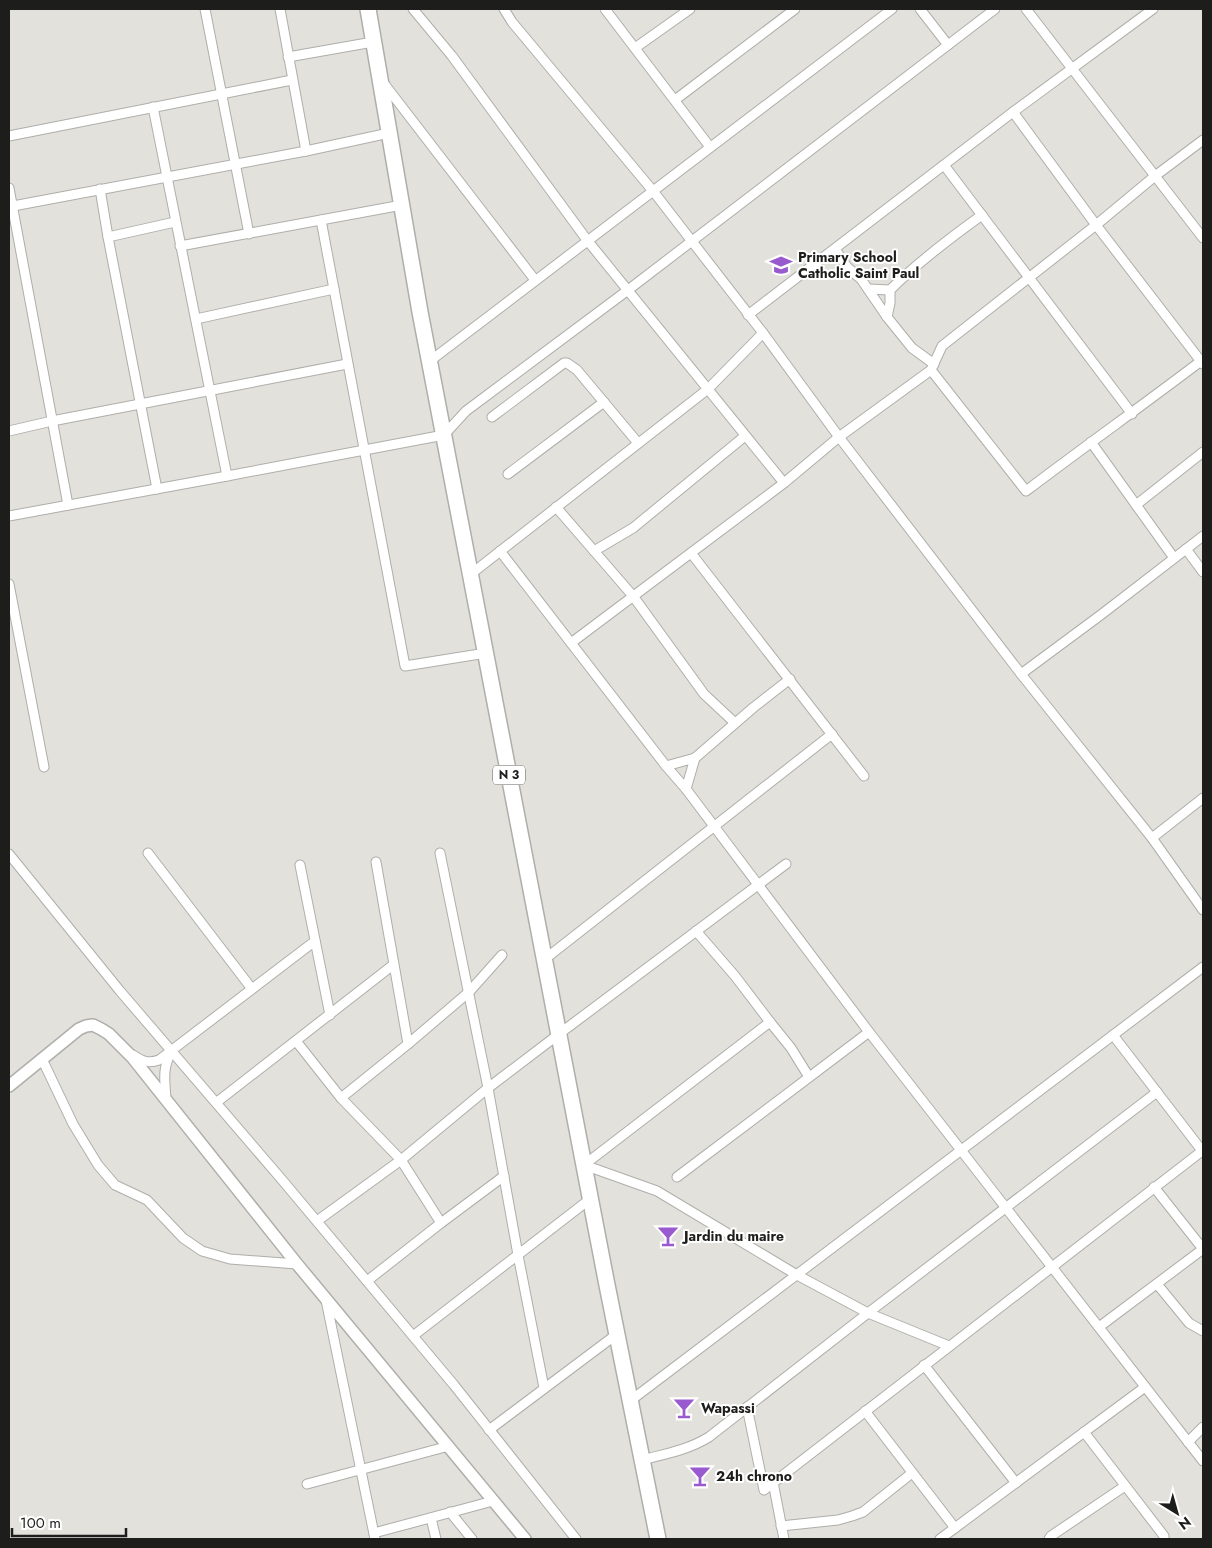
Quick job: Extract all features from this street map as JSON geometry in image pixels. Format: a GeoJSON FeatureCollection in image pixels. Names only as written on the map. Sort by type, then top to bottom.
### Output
{"type":"FeatureCollection","features":[{"type":"Feature","properties":{"kind":"main road","name":"N 3"},"geometry":{"type":"LineString","coordinates":[[368,9],[444,435],[616,1334],[658,1539]]}},
{"type":"Feature","properties":{"kind":"street"},"geometry":{"type":"LineString","coordinates":[[205,9],[249,234]]}},
{"type":"Feature","properties":{"kind":"street"},"geometry":{"type":"LineString","coordinates":[[280,9],[306,151]]}},
{"type":"Feature","properties":{"kind":"street"},"geometry":{"type":"LineString","coordinates":[[413,9],[452,56],[587,240],[784,483]]}},
{"type":"Feature","properties":{"kind":"street"},"geometry":{"type":"LineString","coordinates":[[504,9],[512,22],[653,191],[1021,674],[1152,838],[1203,910]]}},
{"type":"Feature","properties":{"kind":"street"},"geometry":{"type":"LineString","coordinates":[[605,9],[710,146]]}},
{"type":"Feature","properties":{"kind":"street"},"geometry":{"type":"LineString","coordinates":[[635,48],[690,9]]}},
{"type":"Feature","properties":{"kind":"street"},"geometry":{"type":"LineString","coordinates":[[675,100],[795,9]]}},
{"type":"Feature","properties":{"kind":"street"},"geometry":{"type":"LineString","coordinates":[[430,361],[892,9]]}},
{"type":"Feature","properties":{"kind":"street"},"geometry":{"type":"LineString","coordinates":[[920,9],[948,45]]}},
{"type":"Feature","properties":{"kind":"street"},"geometry":{"type":"LineString","coordinates":[[9,516],[444,435],[466,411],[628,290],[995,9]]}},
{"type":"Feature","properties":{"kind":"street"},"geometry":{"type":"LineString","coordinates":[[1026,9],[1203,238]]}},
{"type":"Feature","properties":{"kind":"street"},"geometry":{"type":"LineString","coordinates":[[748,315],[1013,112],[1153,9]]}},
{"type":"Feature","properties":{"kind":"street"},"geometry":{"type":"LineString","coordinates":[[288,57],[373,42]]}},
{"type":"Feature","properties":{"kind":"street"},"geometry":{"type":"LineString","coordinates":[[379,76],[535,280]]}},
{"type":"Feature","properties":{"kind":"street"},"geometry":{"type":"LineString","coordinates":[[9,136],[292,80]]}},
{"type":"Feature","properties":{"kind":"street"},"geometry":{"type":"LineString","coordinates":[[153,107],[227,476]]}},
{"type":"Feature","properties":{"kind":"street"},"geometry":{"type":"LineString","coordinates":[[834,249],[843,262],[861,279],[887,317],[912,348],[932,367],[1026,491],[1202,363],[1096,225],[1013,112]]}},
{"type":"Feature","properties":{"kind":"street"},"geometry":{"type":"LineString","coordinates":[[13,206],[306,151],[389,133]]}},
{"type":"Feature","properties":{"kind":"street"},"geometry":{"type":"LineString","coordinates":[[571,643],[784,483],[839,437],[932,367],[942,346],[1203,140]]}},
{"type":"Feature","properties":{"kind":"street"},"geometry":{"type":"LineString","coordinates":[[944,165],[1132,414]]}},
{"type":"Feature","properties":{"kind":"street"},"geometry":{"type":"LineString","coordinates":[[9,188],[68,505]]}},
{"type":"Feature","properties":{"kind":"street"},"geometry":{"type":"LineString","coordinates":[[100,189],[157,489]]}},
{"type":"Feature","properties":{"kind":"street"},"geometry":{"type":"LineString","coordinates":[[180,246],[402,205]]}},
{"type":"Feature","properties":{"kind":"street"},"geometry":{"type":"LineString","coordinates":[[868,289],[890,290],[946,241],[982,215]]}},
{"type":"Feature","properties":{"kind":"street"},"geometry":{"type":"LineString","coordinates":[[321,220],[404,666],[486,652]]}},
{"type":"Feature","properties":{"kind":"street"},"geometry":{"type":"LineString","coordinates":[[108,237],[176,222]]}},
{"type":"Feature","properties":{"kind":"street"},"geometry":{"type":"LineString","coordinates":[[196,319],[334,289]]}},
{"type":"Feature","properties":{"kind":"street"},"geometry":{"type":"LineString","coordinates":[[887,317],[890,290]]}},
{"type":"Feature","properties":{"kind":"street"},"geometry":{"type":"LineString","coordinates":[[471,574],[708,389],[763,333]]}},
{"type":"Feature","properties":{"kind":"street"},"geometry":{"type":"LineString","coordinates":[[492,418],[549,374],[568,362],[577,370],[638,443]]}},
{"type":"Feature","properties":{"kind":"street"},"geometry":{"type":"LineString","coordinates":[[9,431],[347,364]]}},
{"type":"Feature","properties":{"kind":"street"},"geometry":{"type":"LineString","coordinates":[[508,474],[604,402]]}},
{"type":"Feature","properties":{"kind":"street"},"geometry":{"type":"LineString","coordinates":[[594,551],[633,528],[745,436]]}},
{"type":"Feature","properties":{"kind":"street"},"geometry":{"type":"LineString","coordinates":[[1091,442],[1174,558]]}},
{"type":"Feature","properties":{"kind":"street"},"geometry":{"type":"LineString","coordinates":[[1136,505],[1203,452]]}},
{"type":"Feature","properties":{"kind":"street"},"geometry":{"type":"LineString","coordinates":[[556,507],[633,596],[704,694],[735,723]]}},
{"type":"Feature","properties":{"kind":"street"},"geometry":{"type":"LineString","coordinates":[[1021,674],[1203,536]]}},
{"type":"Feature","properties":{"kind":"street"},"geometry":{"type":"LineString","coordinates":[[1186,549],[1203,572]]}},
{"type":"Feature","properties":{"kind":"street"},"geometry":{"type":"LineString","coordinates":[[500,551],[666,766],[686,789],[869,1032],[1203,1461]]}},
{"type":"Feature","properties":{"kind":"street"},"geometry":{"type":"LineString","coordinates":[[692,553],[864,776]]}},
{"type":"Feature","properties":{"kind":"street"},"geometry":{"type":"LineString","coordinates":[[9,584],[44,766]]}},
{"type":"Feature","properties":{"kind":"street"},"geometry":{"type":"LineString","coordinates":[[666,766],[695,758],[790,679]]}},
{"type":"Feature","properties":{"kind":"street"},"geometry":{"type":"LineString","coordinates":[[545,959],[832,734]]}},
{"type":"Feature","properties":{"kind":"street"},"geometry":{"type":"LineString","coordinates":[[686,789],[695,758]]}},
{"type":"Feature","properties":{"kind":"street"},"geometry":{"type":"LineString","coordinates":[[1152,838],[1203,798]]}},
{"type":"Feature","properties":{"kind":"street"},"geometry":{"type":"LineString","coordinates":[[440,852],[488,1088],[544,1388]]}},
{"type":"Feature","properties":{"kind":"street"},"geometry":{"type":"LineString","coordinates":[[148,853],[252,989]]}},
{"type":"Feature","properties":{"kind":"street"},"geometry":{"type":"LineString","coordinates":[[9,854],[120,991],[173,1050],[317,1220],[576,1539]]}},
{"type":"Feature","properties":{"kind":"street"},"geometry":{"type":"LineString","coordinates":[[376,862],[408,1044]]}},
{"type":"Feature","properties":{"kind":"street"},"geometry":{"type":"LineString","coordinates":[[317,1220],[401,1160],[488,1088],[786,864]]}},
{"type":"Feature","properties":{"kind":"street"},"geometry":{"type":"LineString","coordinates":[[300,865],[330,1014]]}},
{"type":"Feature","properties":{"kind":"street"},"geometry":{"type":"LineString","coordinates":[[696,931],[735,976],[792,1048],[809,1077]]}},
{"type":"Feature","properties":{"kind":"street"},"geometry":{"type":"LineString","coordinates":[[128,1053],[149,1063],[159,1060],[315,941]]}},
{"type":"Feature","properties":{"kind":"street"},"geometry":{"type":"LineString","coordinates":[[341,1098],[469,992],[502,955]]}},
{"type":"Feature","properties":{"kind":"street"},"geometry":{"type":"LineString","coordinates":[[216,1102],[393,966]]}},
{"type":"Feature","properties":{"kind":"street"},"geometry":{"type":"LineString","coordinates":[[630,1401],[1203,967]]}},
{"type":"Feature","properties":{"kind":"street"},"geometry":{"type":"LineString","coordinates":[[584,1165],[770,1022]]}},
{"type":"Feature","properties":{"kind":"street"},"geometry":{"type":"LineString","coordinates":[[9,1086],[86,1026],[93,1026],[109,1034],[128,1053],[166,1099],[296,1264],[525,1539]]}},
{"type":"Feature","properties":{"kind":"street"},"geometry":{"type":"LineString","coordinates":[[677,1177],[869,1032]]}},
{"type":"Feature","properties":{"kind":"street"},"geometry":{"type":"LineString","coordinates":[[747,1407],[764,1490],[1203,1151],[1113,1035]]}},
{"type":"Feature","properties":{"kind":"street"},"geometry":{"type":"LineString","coordinates":[[296,1041],[341,1098],[401,1160],[441,1223]]}},
{"type":"Feature","properties":{"kind":"street"},"geometry":{"type":"LineString","coordinates":[[166,1099],[164,1068],[166,1060],[173,1050]]}},
{"type":"Feature","properties":{"kind":"street"},"geometry":{"type":"LineString","coordinates":[[42,1059],[73,1124],[98,1165],[115,1185],[148,1200],[183,1238],[202,1251],[230,1259],[296,1264]]}},
{"type":"Feature","properties":{"kind":"street"},"geometry":{"type":"LineString","coordinates":[[642,1460],[696,1445],[709,1437],[1157,1092]]}},
{"type":"Feature","properties":{"kind":"street"},"geometry":{"type":"LineString","coordinates":[[584,1165],[657,1192],[796,1275],[868,1313],[949,1346]]}},
{"type":"Feature","properties":{"kind":"street"},"geometry":{"type":"LineString","coordinates":[[367,1281],[504,1176]]}},
{"type":"Feature","properties":{"kind":"street"},"geometry":{"type":"LineString","coordinates":[[1099,1327],[1203,1249],[1154,1187]]}},
{"type":"Feature","properties":{"kind":"street"},"geometry":{"type":"LineString","coordinates":[[413,1336],[590,1199]]}},
{"type":"Feature","properties":{"kind":"street"},"geometry":{"type":"LineString","coordinates":[[1157,1284],[1189,1323],[1203,1331]]}},
{"type":"Feature","properties":{"kind":"street"},"geometry":{"type":"LineString","coordinates":[[325,1299],[375,1536],[493,1500]]}},
{"type":"Feature","properties":{"kind":"street"},"geometry":{"type":"LineString","coordinates":[[489,1430],[616,1334]]}},
{"type":"Feature","properties":{"kind":"street"},"geometry":{"type":"LineString","coordinates":[[924,1365],[1016,1483]]}},
{"type":"Feature","properties":{"kind":"street"},"geometry":{"type":"LineString","coordinates":[[940,1539],[1145,1387]]}},
{"type":"Feature","properties":{"kind":"street"},"geometry":{"type":"LineString","coordinates":[[865,1411],[955,1528]]}},
{"type":"Feature","properties":{"kind":"street"},"geometry":{"type":"LineString","coordinates":[[1188,1442],[1203,1427]]}},
{"type":"Feature","properties":{"kind":"street"},"geometry":{"type":"LineString","coordinates":[[1084,1432],[1164,1536],[1164,1539]]}},
{"type":"Feature","properties":{"kind":"street"},"geometry":{"type":"LineString","coordinates":[[306,1484],[448,1446]]}},
{"type":"Feature","properties":{"kind":"street"},"geometry":{"type":"LineString","coordinates":[[781,1526],[838,1520],[863,1512],[912,1473]]}},
{"type":"Feature","properties":{"kind":"street"},"geometry":{"type":"LineString","coordinates":[[773,1482],[784,1539]]}},
{"type":"Feature","properties":{"kind":"street"},"geometry":{"type":"LineString","coordinates":[[1048,1539],[1125,1486]]}},
{"type":"Feature","properties":{"kind":"street"},"geometry":{"type":"LineString","coordinates":[[450,1512],[472,1539]]}},
{"type":"Feature","properties":{"kind":"street"},"geometry":{"type":"LineString","coordinates":[[431,1518],[436,1539]]}},
{"type":"Feature","properties":{"kind":"place","name":"Primary School Catholic Saint Paul"},"geometry":{"type":"Point","coordinates":[781,265]}},
{"type":"Feature","properties":{"kind":"place","name":"Jardin du maire"},"geometry":{"type":"Point","coordinates":[668,1236]}},
{"type":"Feature","properties":{"kind":"place","name":"Wapassi"},"geometry":{"type":"Point","coordinates":[684,1408]}},
{"type":"Feature","properties":{"kind":"place","name":"24h chrono"},"geometry":{"type":"Point","coordinates":[700,1476]}}]}
